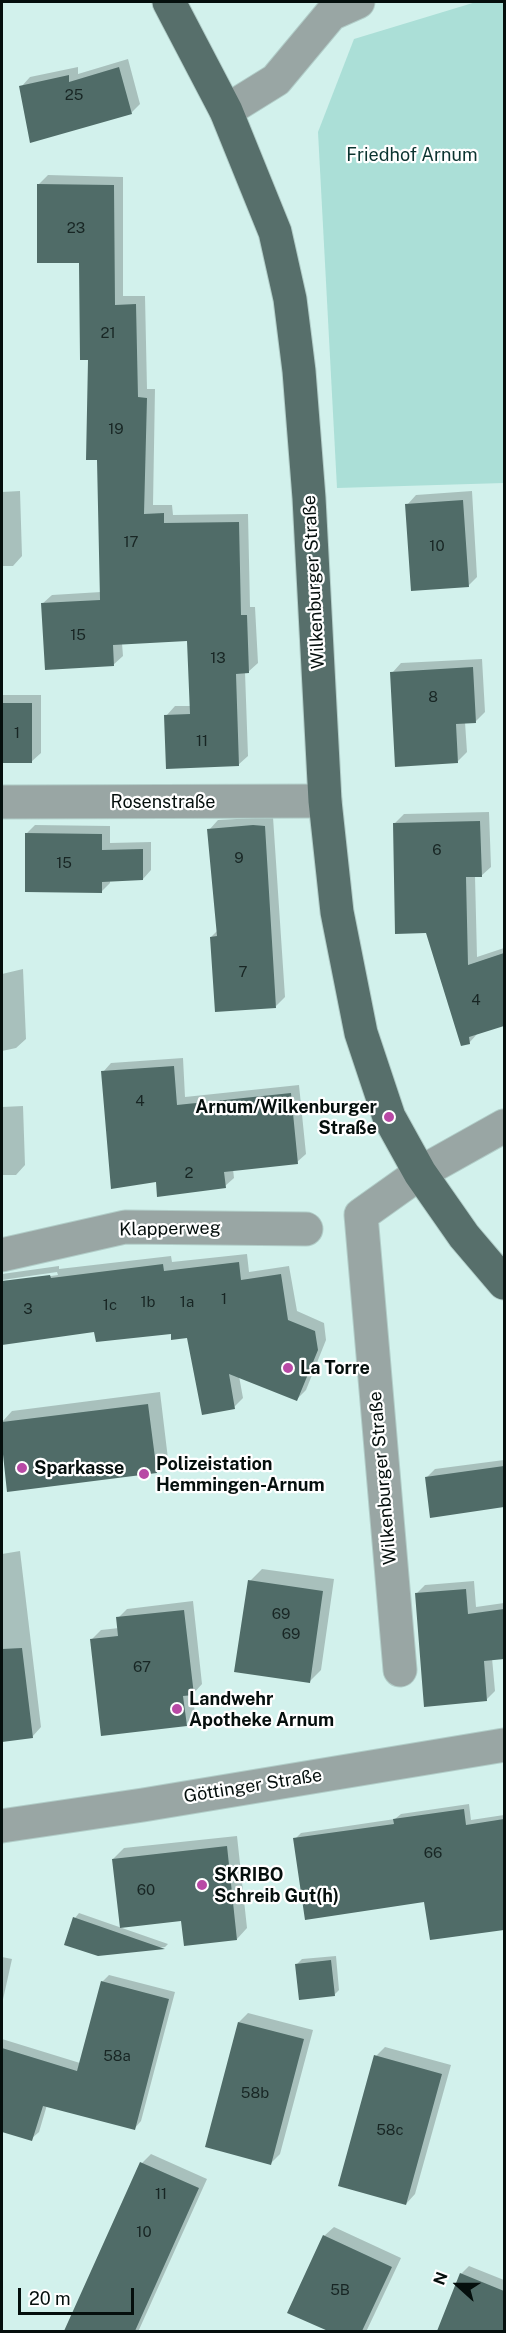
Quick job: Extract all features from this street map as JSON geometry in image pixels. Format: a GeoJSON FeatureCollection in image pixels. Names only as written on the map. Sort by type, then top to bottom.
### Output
{"type":"FeatureCollection","features":[{"type":"Feature","properties":{"kind":"main road","name":"Wilkenburger Straße"},"geometry":{"type":"LineString","coordinates":[[169,2],[226,111],[274,232],[290,299],[299,371],[309,498],[325,801],[337,912],[361,1033],[389,1117],[420,1173],[464,1236],[504,1283]]}},
{"type":"Feature","properties":{"kind":"street"},"geometry":{"type":"LineString","coordinates":[[226,111],[276,80],[331,14],[358,2]]}},
{"type":"Feature","properties":{"kind":"street","name":"Rosenstraße"},"geometry":{"type":"LineString","coordinates":[[2,802],[325,801]]}},
{"type":"Feature","properties":{"kind":"street"},"geometry":{"type":"LineString","coordinates":[[420,1173],[504,1126]]}},
{"type":"Feature","properties":{"kind":"street","name":"Wilkenburger Straße"},"geometry":{"type":"LineString","coordinates":[[400,1670],[361,1215],[420,1173]]}},
{"type":"Feature","properties":{"kind":"street","name":"Klapperweg"},"geometry":{"type":"LineString","coordinates":[[2,1255],[124,1227],[306,1229]]}},
{"type":"Feature","properties":{"kind":"street","name":"Göttinger Straße"},"geometry":{"type":"LineString","coordinates":[[2,1826],[504,1745]]}},
{"type":"Feature","properties":{"kind":"green space","name":"Friedhof Arnum"},"geometry":{"type":"Polygon","coordinates":[[[476,2],[504,2],[504,483],[337,488],[318,132],[354,39],[476,2]]]}},
{"type":"Feature","properties":{"kind":"building"},"geometry":{"type":"Polygon","coordinates":[[[119,67],[132,114],[30,143],[19,86],[69,75],[69,82],[119,67]]]}},
{"type":"Feature","properties":{"kind":"building"},"geometry":{"type":"Polygon","coordinates":[[[37,184],[114,185],[115,305],[136,304],[138,397],[147,398],[144,514],[164,513],[164,523],[239,522],[241,615],[247,615],[249,673],[236,674],[239,766],[166,769],[164,715],[190,714],[187,641],[113,645],[114,666],[45,670],[41,603],[100,600],[97,460],[86,460],[88,360],[80,360],[79,263],[37,263],[37,184]]]}},
{"type":"Feature","properties":{"kind":"building"},"geometry":{"type":"Polygon","coordinates":[[[463,500],[469,587],[411,591],[405,504],[463,500]]]}},
{"type":"Feature","properties":{"kind":"building"},"geometry":{"type":"Polygon","coordinates":[[[473,667],[476,723],[456,724],[458,763],[395,767],[390,672],[473,667]]]}},
{"type":"Feature","properties":{"kind":"building"},"geometry":{"type":"Polygon","coordinates":[[[2,703],[32,703],[32,763],[2,763],[2,703]]]}},
{"type":"Feature","properties":{"kind":"building"},"geometry":{"type":"Polygon","coordinates":[[[480,821],[482,877],[466,877],[468,965],[504,953],[504,1026],[469,1037],[470,1044],[461,1046],[426,933],[395,934],[393,823],[480,821]]]}},
{"type":"Feature","properties":{"kind":"building"},"geometry":{"type":"Polygon","coordinates":[[[265,826],[276,1008],[215,1012],[210,937],[217,936],[207,829],[265,826]]]}},
{"type":"Feature","properties":{"kind":"building"},"geometry":{"type":"Polygon","coordinates":[[[25,833],[102,834],[102,850],[143,849],[143,880],[102,882],[102,893],[25,892],[25,833]]]}},
{"type":"Feature","properties":{"kind":"building"},"geometry":{"type":"Polygon","coordinates":[[[174,1066],[177,1105],[291,1093],[298,1164],[224,1172],[226,1188],[157,1197],[156,1182],[111,1189],[101,1071],[174,1066]]]}},
{"type":"Feature","properties":{"kind":"building"},"geometry":{"type":"Polygon","coordinates":[[[239,1262],[241,1280],[281,1274],[288,1320],[315,1331],[318,1350],[297,1401],[229,1374],[235,1409],[202,1415],[187,1338],[171,1340],[171,1334],[96,1342],[94,1332],[2,1345],[2,1281],[50,1275],[51,1278],[163,1264],[164,1271],[239,1262]]]}},
{"type":"Feature","properties":{"kind":"building"},"geometry":{"type":"Polygon","coordinates":[[[148,1404],[157,1473],[7,1492],[2,1422],[148,1404]]]}},
{"type":"Feature","properties":{"kind":"building"},"geometry":{"type":"Polygon","coordinates":[[[504,1466],[504,1507],[430,1518],[425,1477],[504,1466]]]}},
{"type":"Feature","properties":{"kind":"building"},"geometry":{"type":"Polygon","coordinates":[[[248,1580],[323,1591],[310,1683],[234,1672],[248,1580]]]}},
{"type":"Feature","properties":{"kind":"building"},"geometry":{"type":"Polygon","coordinates":[[[466,1589],[468,1614],[504,1609],[504,1659],[484,1661],[487,1701],[424,1707],[415,1593],[466,1589]]]}},
{"type":"Feature","properties":{"kind":"building"},"geometry":{"type":"Polygon","coordinates":[[[184,1610],[194,1695],[183,1696],[187,1726],[101,1736],[90,1639],[118,1636],[116,1617],[184,1610]]]}},
{"type":"Feature","properties":{"kind":"building"},"geometry":{"type":"Polygon","coordinates":[[[22,1648],[33,1738],[2,1742],[2,1649],[22,1648]]]}},
{"type":"Feature","properties":{"kind":"building"},"geometry":{"type":"Polygon","coordinates":[[[464,1809],[466,1825],[504,1819],[504,1930],[430,1940],[424,1902],[305,1920],[293,1838],[394,1824],[393,1819],[464,1809]]]}},
{"type":"Feature","properties":{"kind":"building"},"geometry":{"type":"Polygon","coordinates":[[[227,1846],[237,1940],[184,1946],[181,1921],[120,1928],[112,1859],[227,1846]]]}},
{"type":"Feature","properties":{"kind":"building"},"geometry":{"type":"Polygon","coordinates":[[[73,1917],[165,1949],[98,1956],[64,1945],[73,1917]]]}},
{"type":"Feature","properties":{"kind":"building"},"geometry":{"type":"Polygon","coordinates":[[[331,1960],[335,1996],[299,2000],[295,1964],[331,1960]]]}},
{"type":"Feature","properties":{"kind":"building"},"geometry":{"type":"Polygon","coordinates":[[[101,1981],[169,1999],[135,2130],[43,2106],[32,2141],[2,2132],[2,2048],[77,2071],[101,1981]]]}},
{"type":"Feature","properties":{"kind":"building"},"geometry":{"type":"Polygon","coordinates":[[[238,2022],[304,2039],[271,2165],[205,2147],[238,2022]]]}},
{"type":"Feature","properties":{"kind":"building"},"geometry":{"type":"Polygon","coordinates":[[[374,2055],[442,2074],[406,2205],[338,2186],[374,2055]]]}},
{"type":"Feature","properties":{"kind":"building"},"geometry":{"type":"Polygon","coordinates":[[[140,2162],[199,2188],[135,2331],[64,2331],[140,2162]]]}},
{"type":"Feature","properties":{"kind":"building"},"geometry":{"type":"Polygon","coordinates":[[[323,2235],[392,2267],[362,2331],[328,2331],[287,2313],[323,2235]]]}},
{"type":"Feature","properties":{"kind":"building"},"geometry":{"type":"Polygon","coordinates":[[[460,2273],[504,2291],[504,2331],[437,2331],[460,2273]]]}},
{"type":"Feature","properties":{"kind":"place","name":"Arnum/Wilkenburger Straße"},"geometry":{"type":"Point","coordinates":[389,1117]}},
{"type":"Feature","properties":{"kind":"place","name":"La Torre"},"geometry":{"type":"Point","coordinates":[288,1368]}},
{"type":"Feature","properties":{"kind":"place","name":"Sparkasse"},"geometry":{"type":"Point","coordinates":[22,1468]}},
{"type":"Feature","properties":{"kind":"place","name":"Polizeistation Hemmingen-Arnum"},"geometry":{"type":"Point","coordinates":[144,1474]}},
{"type":"Feature","properties":{"kind":"place","name":"Landwehr Apotheke Arnum"},"geometry":{"type":"Point","coordinates":[177,1709]}},
{"type":"Feature","properties":{"kind":"place","name":"SKRIBO Schreib Gut(h)"},"geometry":{"type":"Point","coordinates":[202,1885]}}]}
